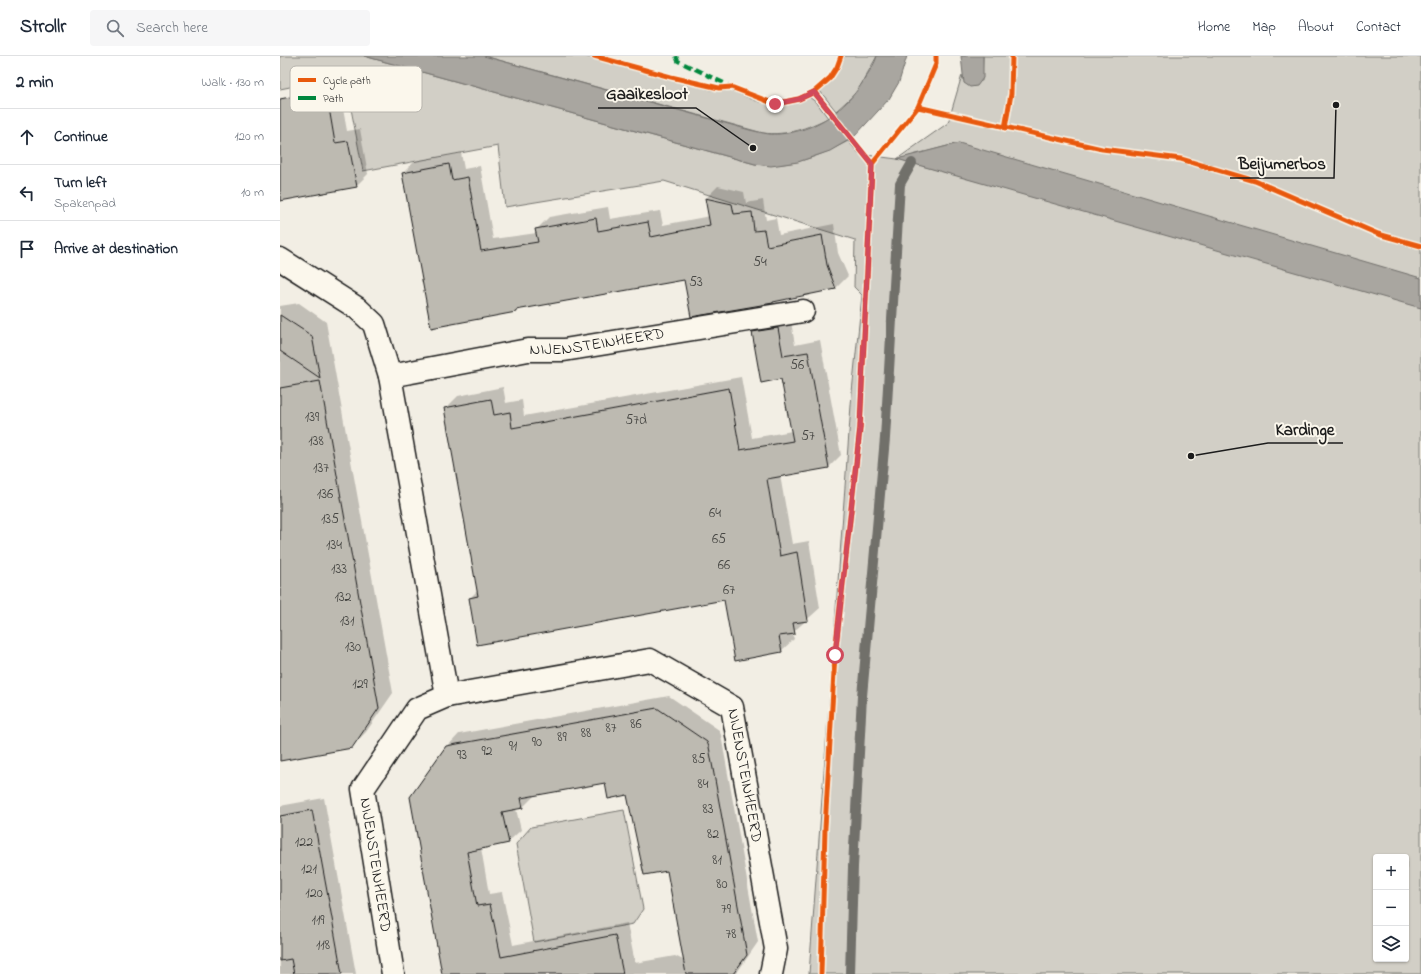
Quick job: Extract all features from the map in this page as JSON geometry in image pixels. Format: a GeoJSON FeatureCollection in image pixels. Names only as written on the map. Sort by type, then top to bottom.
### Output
{"type":"FeatureCollection","features":[{"type":"Feature","properties":{"kind":"street"},"geometry":{"type":"LineString","coordinates":[[280,259],[357,308],[374,324],[390,376],[447,696]]}},
{"type":"Feature","properties":{"kind":"street","name":"NIJENSTEINHEERD"},"geometry":{"type":"LineString","coordinates":[[390,376],[528,350],[564,350],[803,310]]}},
{"type":"Feature","properties":{"kind":"street","name":"NIJENSTEINHEERD"},"geometry":{"type":"LineString","coordinates":[[393,974],[363,789],[417,709],[447,696],[650,660],[732,707],[776,949],[771,974]]}},
{"type":"Feature","properties":{"kind":"shaded area"},"geometry":{"type":"Polygon","coordinates":[[[280,56],[364,56],[400,66],[290,66],[290,87],[280,89],[280,56]]]}},
{"type":"Feature","properties":{"kind":"shaded area"},"geometry":{"type":"Polygon","coordinates":[[[364,56],[484,56],[750,130],[775,134],[805,129],[830,116],[841,108],[860,87],[873,66],[877,56],[907,56],[899,82],[889,99],[854,137],[830,151],[798,162],[771,166],[755,164],[422,72],[422,66],[400,66],[364,56]]]}},
{"type":"Feature","properties":{"kind":"shaded area"},"geometry":{"type":"Polygon","coordinates":[[[484,56],[584,56],[711,90],[730,90],[768,104],[785,104],[809,97],[817,103],[828,118],[789,132],[772,134],[763,133],[484,56]]]}},
{"type":"Feature","properties":{"kind":"shaded area"},"geometry":{"type":"Polygon","coordinates":[[[845,56],[877,56],[857,92],[836,111],[820,91],[837,73],[845,56]]]}},
{"type":"Feature","properties":{"kind":"shaded area"},"geometry":{"type":"Polygon","coordinates":[[[961,56],[983,56],[983,78],[977,86],[970,87],[964,83],[961,56]]]}},
{"type":"Feature","properties":{"kind":"shaded area"},"geometry":{"type":"Polygon","coordinates":[[[983,56],[1421,56],[1421,974],[809,974],[852,392],[862,295],[854,287],[855,240],[664,181],[505,207],[498,146],[363,171],[352,112],[422,112],[422,72],[755,164],[767,165],[791,163],[826,152],[848,141],[859,154],[897,159],[948,123],[962,75],[963,80],[982,81],[983,56]],[[959,143],[898,159],[980,182],[959,143]]]}},
{"type":"Feature","properties":{"kind":"shaded area"},"geometry":{"type":"Polygon","coordinates":[[[959,143],[1421,278],[1421,308],[897,159],[959,143]]]}},
{"type":"Feature","properties":{"kind":"shaded area"},"geometry":{"type":"Polygon","coordinates":[[[624,810],[643,909],[633,924],[534,942],[516,844],[531,827],[624,810]]]}},
{"type":"Feature","properties":{"kind":"building"},"geometry":{"type":"Polygon","coordinates":[[[290,97],[290,112],[330,112],[335,143],[348,141],[357,187],[280,201],[280,99],[290,97]]]}},
{"type":"Feature","properties":{"kind":"building"},"geometry":{"type":"Polygon","coordinates":[[[449,164],[452,180],[468,177],[481,251],[538,242],[535,229],[596,218],[598,231],[648,222],[651,237],[710,225],[705,198],[732,204],[734,214],[752,212],[754,231],[764,230],[767,246],[822,235],[827,265],[836,289],[773,303],[691,317],[684,280],[516,310],[516,312],[431,328],[402,173],[449,164]]]}},
{"type":"Feature","properties":{"kind":"building"},"geometry":{"type":"Polygon","coordinates":[[[280,315],[312,336],[320,378],[280,351],[280,315]]]}},
{"type":"Feature","properties":{"kind":"building"},"geometry":{"type":"Polygon","coordinates":[[[778,328],[783,356],[808,352],[829,468],[767,479],[780,556],[797,552],[808,621],[793,623],[795,634],[779,636],[782,652],[735,661],[724,600],[477,645],[469,598],[478,596],[444,408],[491,399],[494,415],[510,412],[512,428],[729,388],[740,450],[793,441],[781,379],[761,383],[752,332],[778,328]]]}},
{"type":"Feature","properties":{"kind":"building"},"geometry":{"type":"Polygon","coordinates":[[[320,381],[379,708],[352,748],[280,761],[280,388],[320,381]]]}},
{"type":"Feature","properties":{"kind":"building"},"geometry":{"type":"Polygon","coordinates":[[[657,708],[707,742],[709,747],[747,955],[733,974],[686,974],[667,871],[644,875],[627,795],[608,799],[605,783],[521,798],[523,808],[502,812],[509,843],[467,852],[477,906],[490,904],[501,957],[615,935],[623,974],[442,974],[410,797],[446,746],[657,708]]]}},
{"type":"Feature","properties":{"kind":"building"},"geometry":{"type":"Polygon","coordinates":[[[312,810],[342,974],[294,974],[291,959],[280,961],[280,816],[312,810]]]}},
{"type":"Feature","properties":{"kind":"waterway"},"geometry":{"type":"LineString","coordinates":[[850,974],[853,867],[862,696],[885,438],[900,184],[912,163]]}},
{"type":"Feature","properties":{"kind":"marked path"},"geometry":{"type":"LineString","coordinates":[[676,56],[678,61],[728,85]]}},
{"type":"Feature","properties":{"kind":"cycle path"},"geometry":{"type":"LineString","coordinates":[[594,56],[671,77],[719,88],[731,87],[775,104],[799,99],[814,92],[830,78],[837,67],[841,56]]}},
{"type":"Feature","properties":{"kind":"cycle path"},"geometry":{"type":"LineString","coordinates":[[821,974],[825,828],[835,655],[860,428],[872,164],[918,107],[936,64],[936,56]]}},
{"type":"Feature","properties":{"kind":"cycle path"},"geometry":{"type":"LineString","coordinates":[[1005,128],[1011,94],[1012,56]]}},
{"type":"Feature","properties":{"kind":"cycle path"},"geometry":{"type":"LineString","coordinates":[[814,92],[872,164]]}},
{"type":"Feature","properties":{"kind":"cycle path"},"geometry":{"type":"LineString","coordinates":[[918,107],[1102,149],[1181,159],[1255,181],[1378,234],[1421,246]]}},
{"type":"Feature","properties":{"kind":"place","name":"Beijumerbos"},"geometry":{"type":"Point","coordinates":[1336,105]}},
{"type":"Feature","properties":{"kind":"place","name":"Gaaikesloot"},"geometry":{"type":"Point","coordinates":[753,148]}},
{"type":"Feature","properties":{"kind":"place","name":"Kardinge"},"geometry":{"type":"Point","coordinates":[1191,456]}},
{"type":"Feature","properties":{"kind":"route"},"geometry":{"type":"LineString","coordinates":[[775,104],[799,99],[814,92],[872,164],[860,428],[835,655]]}}]}
